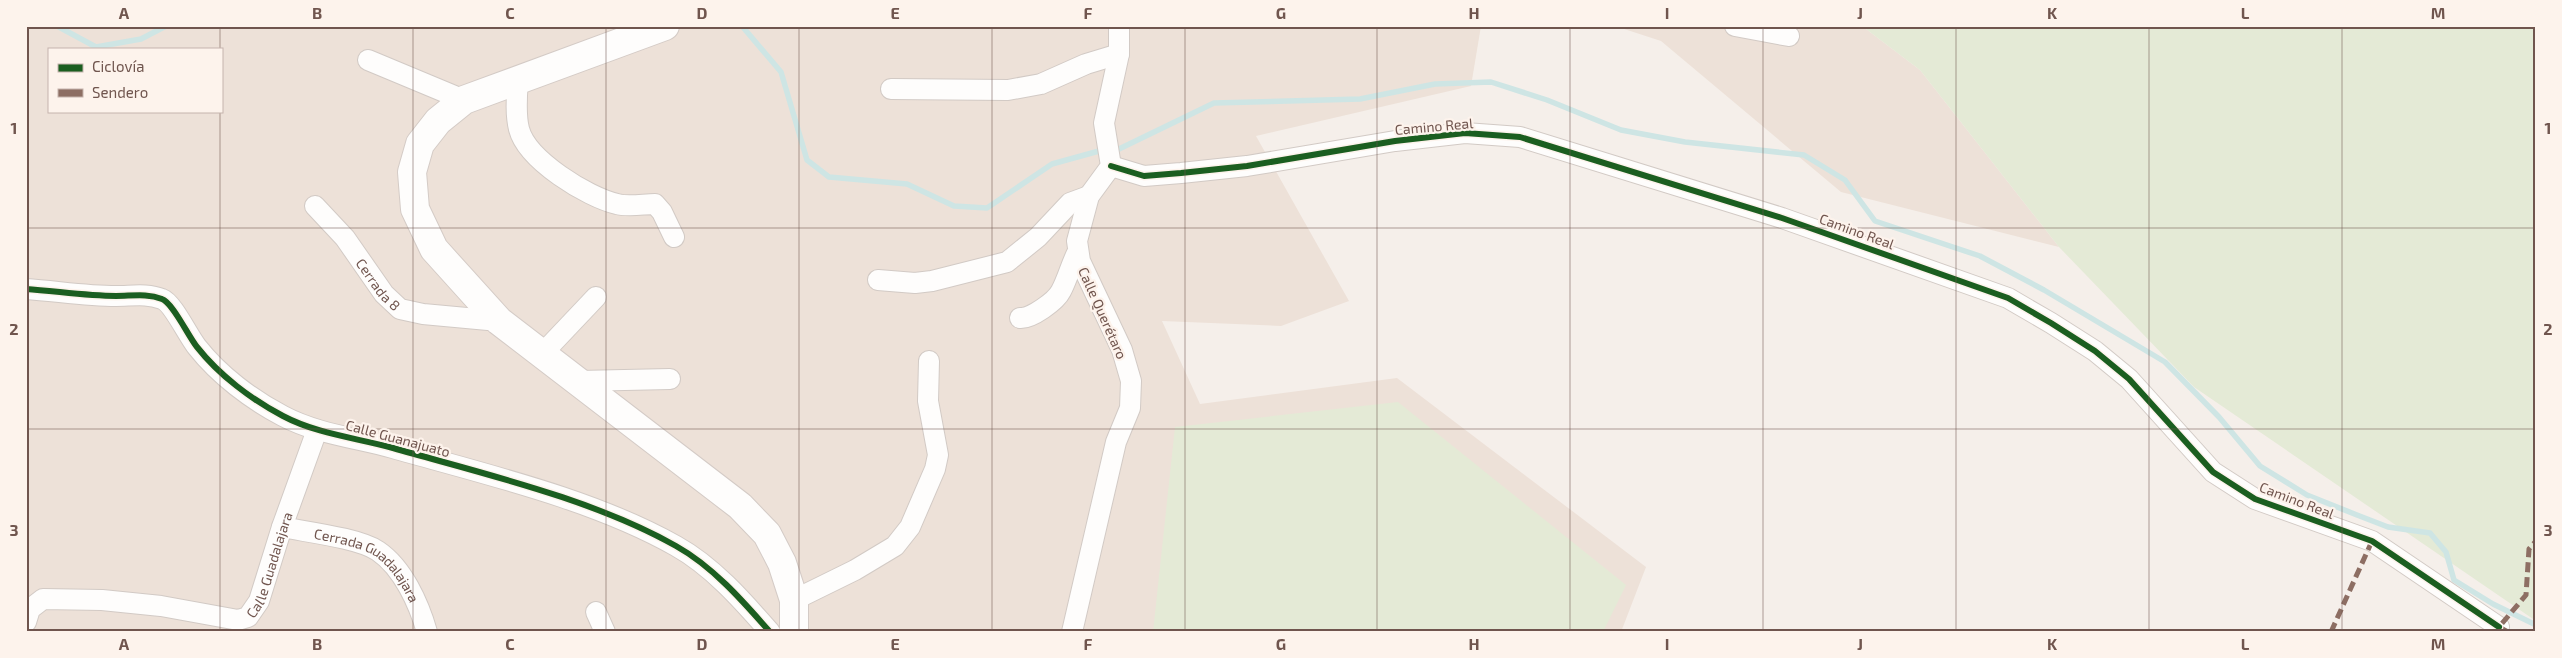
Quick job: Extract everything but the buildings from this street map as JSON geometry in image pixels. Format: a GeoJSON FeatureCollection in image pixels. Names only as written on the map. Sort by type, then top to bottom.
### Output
{"type":"FeatureCollection","features":[{"type":"Feature","properties":{"kind":"main road"},"geometry":{"type":"LineString","coordinates":[[665,26],[464,100],[438,121],[420,144],[412,172],[415,209],[434,249],[499,320],[747,513],[767,534],[782,563],[794,600],[794,632]]}},
{"type":"Feature","properties":{"kind":"street"},"geometry":{"type":"LineString","coordinates":[[1111,166],[1104,123],[1119,54],[1119,26]]}},
{"type":"Feature","properties":{"kind":"street"},"geometry":{"type":"LineString","coordinates":[[1735,26],[1789,36]]}},
{"type":"Feature","properties":{"kind":"street"},"geometry":{"type":"LineString","coordinates":[[891,89],[1008,90],[1041,84],[1086,64],[1119,54]]}},
{"type":"Feature","properties":{"kind":"street"},"geometry":{"type":"LineString","coordinates":[[368,60],[464,100]]}},
{"type":"Feature","properties":{"kind":"street"},"geometry":{"type":"LineString","coordinates":[[518,79],[517,109],[519,130],[528,146],[556,173],[592,195],[618,205],[655,204],[662,212],[674,237]]}},
{"type":"Feature","properties":{"kind":"street","name":"Camino Real"},"geometry":{"type":"LineString","coordinates":[[1111,166],[1144,176],[1247,166],[1395,141],[1465,133],[1520,137],[1782,218],[2008,298],[2095,351],[2129,379],[2213,472],[2255,499],[2372,541],[2499,627]]}},
{"type":"Feature","properties":{"kind":"street","name":"Calle Querétaro"},"geometry":{"type":"LineString","coordinates":[[1072,632],[1116,442],[1130,408],[1131,381],[1122,350],[1080,261],[1077,241],[1089,196],[1111,166]]}},
{"type":"Feature","properties":{"kind":"street"},"geometry":{"type":"LineString","coordinates":[[878,280],[915,283],[932,281],[1007,262],[1038,237],[1070,203],[1089,196]]}},
{"type":"Feature","properties":{"kind":"street","name":"Cerrada 8"},"geometry":{"type":"LineString","coordinates":[[315,206],[345,238],[384,294],[400,309],[423,314],[499,320]]}},
{"type":"Feature","properties":{"kind":"street"},"geometry":{"type":"LineString","coordinates":[[1020,318],[1026,318],[1037,313],[1060,292],[1068,270],[1078,251]]}},
{"type":"Feature","properties":{"kind":"street","name":"Calle Guanajuato"},"geometry":{"type":"LineString","coordinates":[[26,290],[115,296],[150,295],[166,300],[197,348],[240,388],[283,416],[317,430],[391,447],[538,489],[612,516],[676,546],[710,570],[748,607],[770,632]]}},
{"type":"Feature","properties":{"kind":"street"},"geometry":{"type":"LineString","coordinates":[[542,354],[596,297]]}},
{"type":"Feature","properties":{"kind":"street"},"geometry":{"type":"LineString","coordinates":[[794,600],[855,570],[895,546],[910,527],[935,469],[938,454],[928,401],[929,361]]}},
{"type":"Feature","properties":{"kind":"street"},"geometry":{"type":"LineString","coordinates":[[579,381],[670,379]]}},
{"type":"Feature","properties":{"kind":"street","name":"Calle Guadalajara"},"geometry":{"type":"LineString","coordinates":[[26,622],[30,609],[43,599],[102,600],[160,606],[238,620],[248,617],[259,601],[282,527],[317,430]]}},
{"type":"Feature","properties":{"kind":"street","name":"Cerrada Guadalajara"},"geometry":{"type":"LineString","coordinates":[[282,527],[360,543],[378,550],[397,569],[422,614],[427,632]]}},
{"type":"Feature","properties":{"kind":"street"},"geometry":{"type":"LineString","coordinates":[[596,612],[605,632]]}},
{"type":"Feature","properties":{"kind":"shaded area"},"geometry":{"type":"Polygon","coordinates":[[[26,26],[1481,26],[1471,86],[1256,136],[1349,301],[1281,326],[1162,321],[1200,404],[1397,378],[1646,567],[1621,632],[26,632],[26,26]]]}},
{"type":"Feature","properties":{"kind":"shaded area"},"geometry":{"type":"Polygon","coordinates":[[[1615,26],[1862,26],[1920,70],[2059,247],[1841,192],[1661,41],[1615,26]]]}},
{"type":"Feature","properties":{"kind":"green space"},"geometry":{"type":"Polygon","coordinates":[[[1862,26],[2536,26],[2536,621],[2194,387],[2059,247],[1920,70],[1862,26]]]}},
{"type":"Feature","properties":{"kind":"green space"},"geometry":{"type":"Polygon","coordinates":[[[1398,402],[1626,585],[1603,632],[1153,632],[1175,427],[1398,402]]]}},
{"type":"Feature","properties":{"kind":"waterway"},"geometry":{"type":"LineString","coordinates":[[57,26],[96,47],[141,39],[166,26]]}},
{"type":"Feature","properties":{"kind":"waterway"},"geometry":{"type":"LineString","coordinates":[[742,26],[781,72],[807,160],[829,177],[907,184],[954,206],[987,208],[1052,164],[1099,151],[1119,149],[1214,103],[1360,99],[1435,84],[1491,82],[1547,100],[1621,130],[1685,142],[1804,155],[1845,180],[1875,221],[1980,256],[2044,290],[2165,362],[2219,417],[2260,466],[2307,495],[2357,515],[2388,527],[2430,533],[2446,552],[2454,580],[2493,604],[2536,625]]}},
{"type":"Feature","properties":{"kind":"marked path"},"geometry":{"type":"LineString","coordinates":[[2331,632],[2372,541]]}},
{"type":"Feature","properties":{"kind":"marked path"},"geometry":{"type":"LineString","coordinates":[[2508,632],[2499,627],[2526,595],[2529,549],[2536,541]]}},
{"type":"Feature","properties":{"kind":"cycle path"},"geometry":{"type":"LineString","coordinates":[[1111,166],[1144,176],[1247,166],[1395,141],[1465,133],[1520,137],[1782,218],[2008,298],[2095,351],[2129,379],[2213,472],[2255,499],[2372,541],[2499,627]]}},
{"type":"Feature","properties":{"kind":"cycle path"},"geometry":{"type":"LineString","coordinates":[[26,289],[94,295],[145,295],[162,299],[176,313],[197,347],[215,367],[248,395],[283,416],[309,427],[393,448],[538,489],[644,529],[676,546],[702,563],[737,596],[770,632]]}}]}
